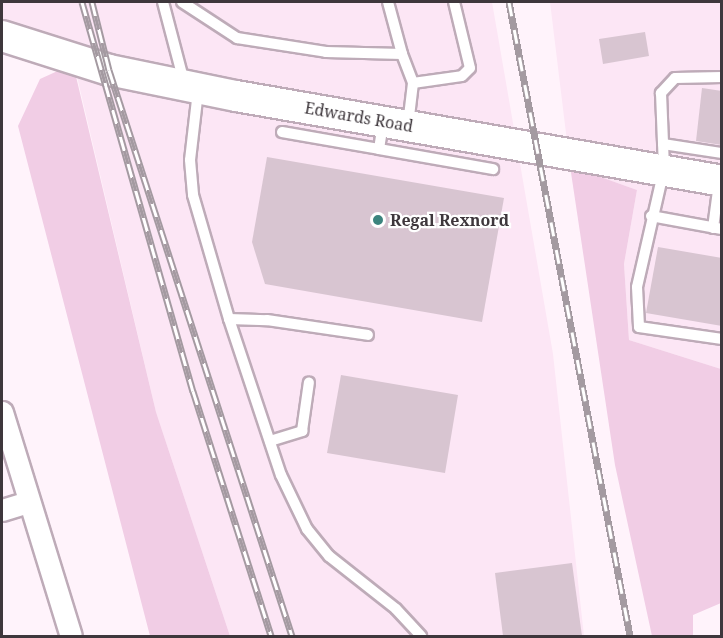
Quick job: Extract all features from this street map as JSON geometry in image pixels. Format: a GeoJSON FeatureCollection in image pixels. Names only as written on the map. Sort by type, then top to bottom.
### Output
{"type":"FeatureCollection","features":[{"type":"Feature","properties":{"kind":"main road","name":"Edwards Road"},"geometry":{"type":"LineString","coordinates":[[2,36],[109,70],[390,132],[663,157],[721,171]]}},
{"type":"Feature","properties":{"kind":"street"},"geometry":{"type":"LineString","coordinates":[[2,412],[71,636]]}},
{"type":"Feature","properties":{"kind":"street"},"geometry":{"type":"LineString","coordinates":[[2,510],[29,502]]}},
{"type":"Feature","properties":{"kind":"lane"},"geometry":{"type":"LineString","coordinates":[[163,2],[191,87],[190,160],[194,195],[229,319],[270,441],[307,529],[329,556],[396,609],[421,636]]}},
{"type":"Feature","properties":{"kind":"lane"},"geometry":{"type":"LineString","coordinates":[[182,2],[237,38],[326,52],[402,54]]}},
{"type":"Feature","properties":{"kind":"lane"},"geometry":{"type":"LineString","coordinates":[[388,2],[402,54],[413,83],[390,132]]}},
{"type":"Feature","properties":{"kind":"lane"},"geometry":{"type":"LineString","coordinates":[[413,83],[462,76],[470,68],[454,2]]}},
{"type":"Feature","properties":{"kind":"lane"},"geometry":{"type":"LineString","coordinates":[[722,77],[686,76],[666,85],[661,103],[663,157],[637,287],[639,327],[722,339]]}},
{"type":"Feature","properties":{"kind":"lane"},"geometry":{"type":"LineString","coordinates":[[282,132],[390,132],[493,169]]}},
{"type":"Feature","properties":{"kind":"lane"},"geometry":{"type":"LineString","coordinates":[[651,216],[717,228],[721,171]]}},
{"type":"Feature","properties":{"kind":"lane"},"geometry":{"type":"LineString","coordinates":[[229,319],[267,320],[368,335]]}},
{"type":"Feature","properties":{"kind":"lane"},"geometry":{"type":"LineString","coordinates":[[270,441],[302,431],[309,382]]}},
{"type":"Feature","properties":{"kind":"shaded area"},"geometry":{"type":"Polygon","coordinates":[[[2,2],[492,2],[553,354],[584,636],[230,636],[156,412],[74,64],[2,30],[2,2]]]}},
{"type":"Feature","properties":{"kind":"shaded area"},"geometry":{"type":"Polygon","coordinates":[[[550,2],[721,2],[721,369],[629,340],[624,264],[637,190],[570,166],[550,2]]]}},
{"type":"Feature","properties":{"kind":"shaded area"},"geometry":{"type":"Polygon","coordinates":[[[73,64],[156,412],[230,636],[150,636],[18,126],[40,79],[73,64]]]}},
{"type":"Feature","properties":{"kind":"shaded area"},"geometry":{"type":"Polygon","coordinates":[[[570,166],[637,190],[624,264],[629,340],[721,369],[721,603],[693,615],[693,636],[652,636],[615,465],[570,166]]]}},
{"type":"Feature","properties":{"kind":"building"},"geometry":{"type":"Polygon","coordinates":[[[645,32],[649,56],[603,64],[599,39],[645,32]]]}},
{"type":"Feature","properties":{"kind":"building"},"geometry":{"type":"Polygon","coordinates":[[[702,88],[722,91],[722,145],[696,141],[702,88]]]}},
{"type":"Feature","properties":{"kind":"building","name":"Regal Rexnord"},"geometry":{"type":"Polygon","coordinates":[[[267,157],[504,198],[482,322],[265,284],[252,242],[267,157]]]}},
{"type":"Feature","properties":{"kind":"building"},"geometry":{"type":"Polygon","coordinates":[[[658,247],[722,258],[722,326],[646,313],[658,247]]]}},
{"type":"Feature","properties":{"kind":"building"},"geometry":{"type":"Polygon","coordinates":[[[341,375],[458,395],[445,473],[327,453],[341,375]]]}},
{"type":"Feature","properties":{"kind":"building"},"geometry":{"type":"Polygon","coordinates":[[[572,563],[582,636],[503,636],[495,573],[572,563]]]}},
{"type":"Feature","properties":{"kind":"railway"},"geometry":{"type":"LineString","coordinates":[[82,2],[193,391],[271,636]]}},
{"type":"Feature","properties":{"kind":"railway"},"geometry":{"type":"LineString","coordinates":[[92,2],[109,70],[292,636]]}},
{"type":"Feature","properties":{"kind":"railway"},"geometry":{"type":"LineString","coordinates":[[509,2],[630,636]]}},
{"type":"Feature","properties":{"kind":"place","name":"Regal Rexnord"},"geometry":{"type":"Point","coordinates":[378,220]}}]}
